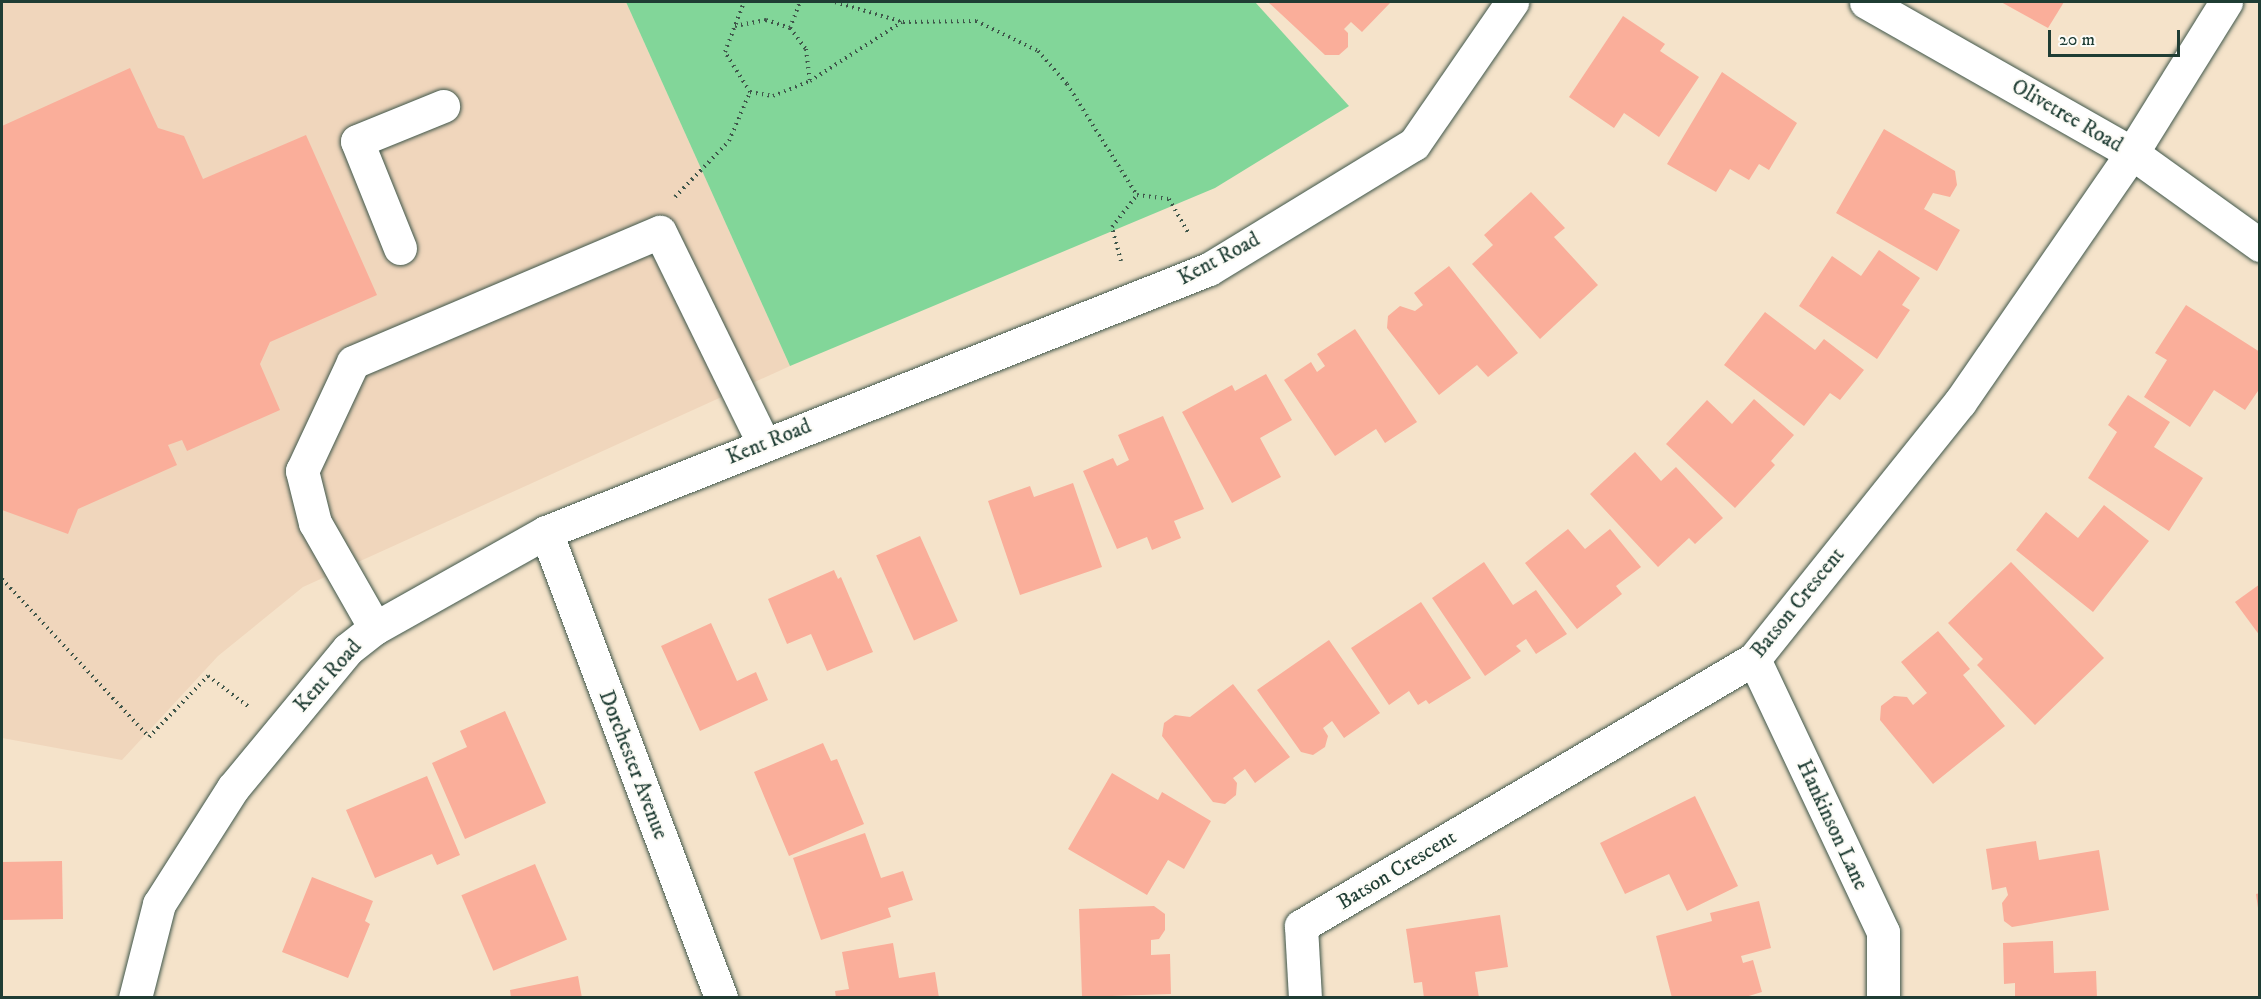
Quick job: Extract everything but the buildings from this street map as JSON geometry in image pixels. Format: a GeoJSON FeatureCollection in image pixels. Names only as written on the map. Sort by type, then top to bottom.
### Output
{"type":"FeatureCollection","features":[{"type":"Feature","properties":{"kind":"street","name":"Kent Road"},"geometry":{"type":"LineString","coordinates":[[135,998],[159,904],[233,788],[348,649],[375,628],[546,532],[1209,269],[1414,144],[1512,2]]}},
{"type":"Feature","properties":{"kind":"street","name":"Olivetree Road"},"geometry":{"type":"LineString","coordinates":[[1866,2],[2132,153],[2259,245]]}},
{"type":"Feature","properties":{"kind":"street","name":"Batson Crescent"},"geometry":{"type":"LineString","coordinates":[[1305,998],[1301,926],[1754,659],[1960,402],[2132,153],[2226,2]]}},
{"type":"Feature","properties":{"kind":"street"},"geometry":{"type":"LineString","coordinates":[[400,248],[357,141],[443,106]]}},
{"type":"Feature","properties":{"kind":"street"},"geometry":{"type":"LineString","coordinates":[[375,628],[315,523],[302,471],[353,362],[660,232],[764,444]]}},
{"type":"Feature","properties":{"kind":"street","name":"Dorchester Avenue"},"geometry":{"type":"LineString","coordinates":[[546,532],[721,998]]}},
{"type":"Feature","properties":{"kind":"street","name":"Hankinson Lane"},"geometry":{"type":"LineString","coordinates":[[1754,659],[1882,932],[1883,998]]}},
{"type":"Feature","properties":{"kind":"path"},"geometry":{"type":"LineString","coordinates":[[744,2],[725,52],[750,92],[773,96],[810,81],[903,22]]}},
{"type":"Feature","properties":{"kind":"path"},"geometry":{"type":"LineString","coordinates":[[790,28],[800,2]]}},
{"type":"Feature","properties":{"kind":"path"},"geometry":{"type":"LineString","coordinates":[[835,2],[903,22],[976,21],[1038,51],[1067,84],[1137,195]]}},
{"type":"Feature","properties":{"kind":"path"},"geometry":{"type":"LineString","coordinates":[[734,27],[766,20],[790,28],[806,49],[810,81]]}},
{"type":"Feature","properties":{"kind":"path"},"geometry":{"type":"LineString","coordinates":[[671,202],[729,141],[750,92]]}},
{"type":"Feature","properties":{"kind":"path"},"geometry":{"type":"LineString","coordinates":[[1137,195],[1169,199],[1209,269]]}},
{"type":"Feature","properties":{"kind":"path"},"geometry":{"type":"LineString","coordinates":[[1131,301],[1112,227],[1137,195]]}},
{"type":"Feature","properties":{"kind":"path"},"geometry":{"type":"LineString","coordinates":[[2,579],[149,737],[208,676],[280,730]]}},
{"type":"Feature","properties":{"kind":"shaded area"},"geometry":{"type":"Polygon","coordinates":[[[2,2],[626,2],[790,366],[303,587],[218,656],[122,760],[2,738],[2,2]]]}},
{"type":"Feature","properties":{"kind":"green space"},"geometry":{"type":"Polygon","coordinates":[[[626,2],[1255,2],[1349,106],[1215,188],[790,366],[626,2]]]}}]}
